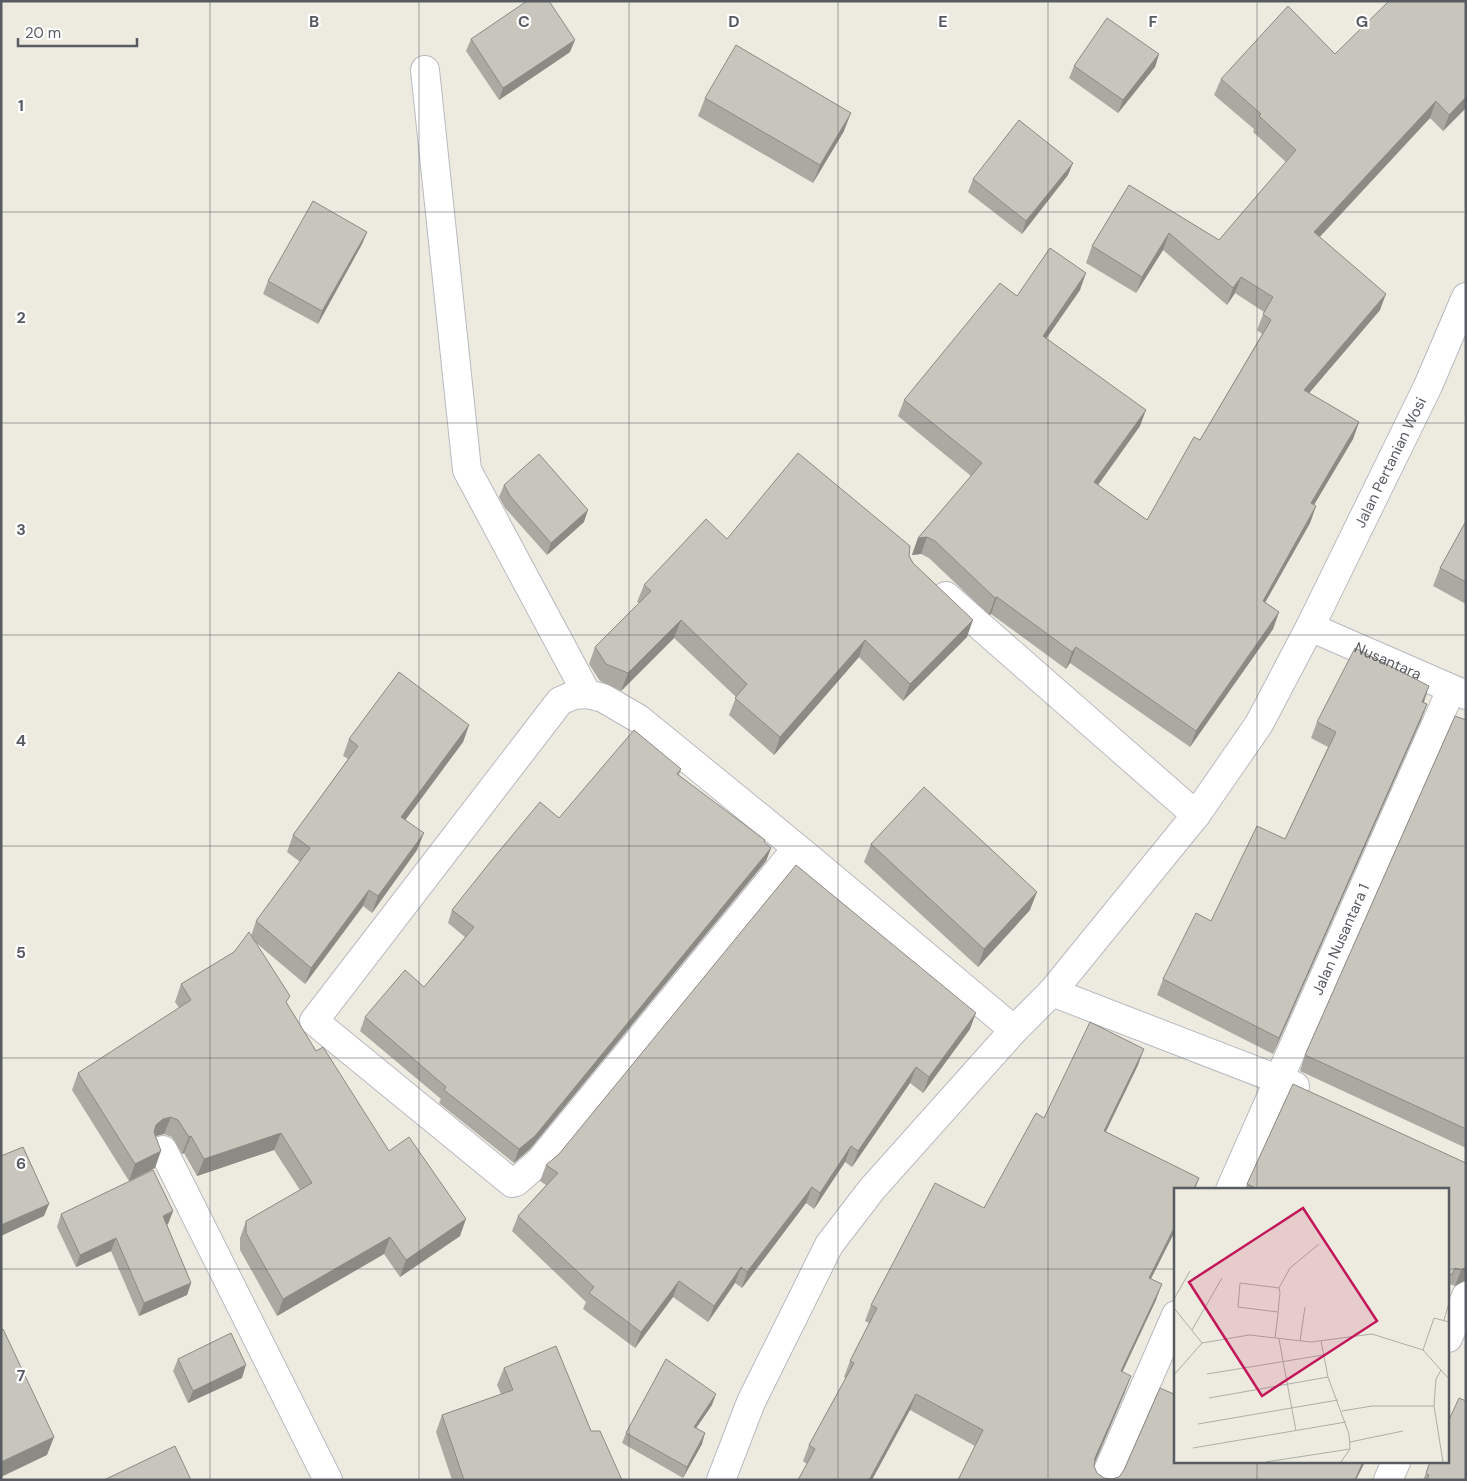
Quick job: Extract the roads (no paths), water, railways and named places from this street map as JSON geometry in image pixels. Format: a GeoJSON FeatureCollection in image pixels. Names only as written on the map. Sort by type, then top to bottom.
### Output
{"type":"FeatureCollection","features":[{"type":"Feature","properties":{"kind":"street"},"geometry":{"type":"LineString","coordinates":[[425,70],[467,470],[587,694]]}},
{"type":"Feature","properties":{"kind":"street","name":"Jalan Pertanian Wosi"},"geometry":{"type":"LineString","coordinates":[[721,1480],[751,1402],[829,1245],[872,1189],[1014,1030],[1052,992],[1196,816],[1259,724],[1310,627],[1428,386],[1466,297]]}},
{"type":"Feature","properties":{"kind":"street"},"geometry":{"type":"LineString","coordinates":[[931,582],[971,620],[1196,816]]}},
{"type":"Feature","properties":{"kind":"street","name":"Nusantara"},"geometry":{"type":"LineString","coordinates":[[1310,627],[1459,692]]}},
{"type":"Feature","properties":{"kind":"street","name":"Jalan Nusantara 1"},"geometry":{"type":"LineString","coordinates":[[1231,1188],[1279,1079],[1459,692]]}},
{"type":"Feature","properties":{"kind":"street"},"geometry":{"type":"LineString","coordinates":[[796,848],[541,1160],[520,1180],[512,1183],[314,1021],[560,701],[574,695],[587,694],[603,698],[639,719],[796,848],[1014,1030]]}},
{"type":"Feature","properties":{"kind":"street"},"geometry":{"type":"LineString","coordinates":[[1052,992],[1279,1079],[1314,1095]]}},
{"type":"Feature","properties":{"kind":"street"},"geometry":{"type":"LineString","coordinates":[[163,1150],[328,1480]]}},
{"type":"Feature","properties":{"kind":"street"},"geometry":{"type":"LineString","coordinates":[[1450,1333],[1466,1296]]}},
{"type":"Feature","properties":{"kind":"street"},"geometry":{"type":"LineString","coordinates":[[1104,1480],[1174,1320]]}},
{"type":"Feature","properties":{"kind":"street"},"geometry":{"type":"LineString","coordinates":[[1388,1480],[1395,1464]]}}]}
